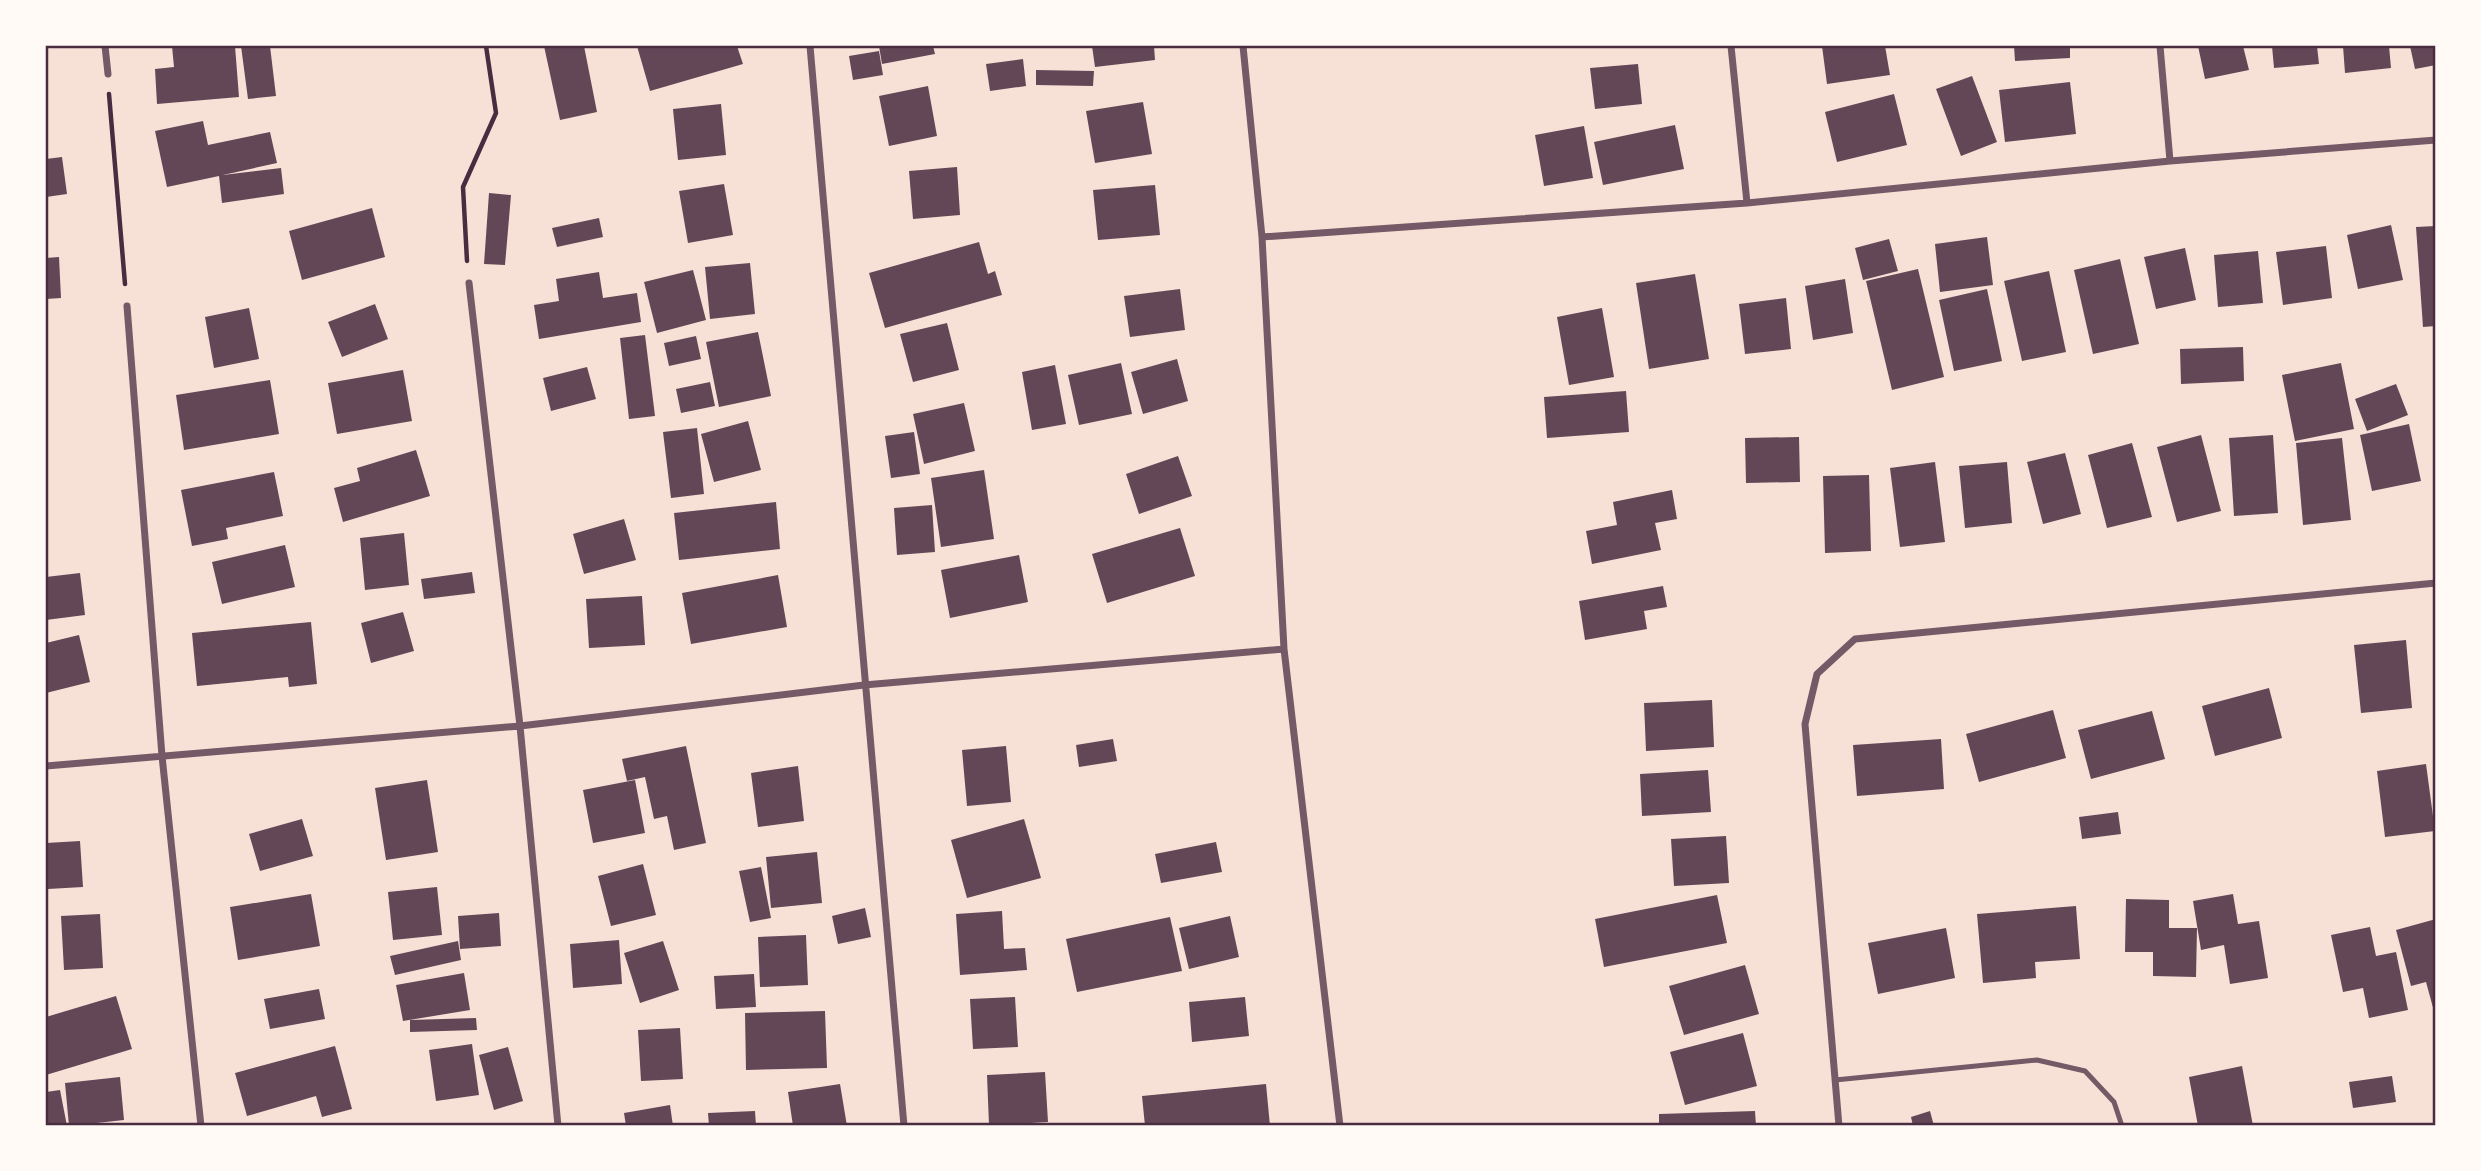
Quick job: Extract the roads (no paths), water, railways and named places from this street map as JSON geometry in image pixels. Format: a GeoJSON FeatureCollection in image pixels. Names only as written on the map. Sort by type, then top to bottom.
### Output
{"type":"FeatureCollection","features":[{"type":"Feature","properties":{"kind":"street"},"geometry":{"type":"LineString","coordinates":[[105,46],[108,74]]}},
{"type":"Feature","properties":{"kind":"street"},"geometry":{"type":"LineString","coordinates":[[810,46],[904,1125]]}},
{"type":"Feature","properties":{"kind":"street"},"geometry":{"type":"LineString","coordinates":[[1243,46],[1262,237],[1284,649],[1340,1125]]}},
{"type":"Feature","properties":{"kind":"street"},"geometry":{"type":"LineString","coordinates":[[1731,46],[1746,203]]}},
{"type":"Feature","properties":{"kind":"street"},"geometry":{"type":"LineString","coordinates":[[2160,46],[2170,162]]}},
{"type":"Feature","properties":{"kind":"street"},"geometry":{"type":"LineString","coordinates":[[1262,237],[1746,203],[2170,162],[2435,140]]}},
{"type":"Feature","properties":{"kind":"street"},"geometry":{"type":"LineString","coordinates":[[468,283],[520,726],[558,1125]]}},
{"type":"Feature","properties":{"kind":"street"},"geometry":{"type":"LineString","coordinates":[[127,306],[162,756],[201,1125]]}},
{"type":"Feature","properties":{"kind":"street"},"geometry":{"type":"LineString","coordinates":[[1839,1125],[1805,724],[1817,674],[1855,639],[2435,583]]}},
{"type":"Feature","properties":{"kind":"street"},"geometry":{"type":"LineString","coordinates":[[46,766],[520,726],[864,684],[1284,649]]}},
{"type":"Feature","properties":{"kind":"lane"},"geometry":{"type":"LineString","coordinates":[[1835,1080],[2037,1060],[2085,1071],[2114,1102],[2122,1125]]}}]}
